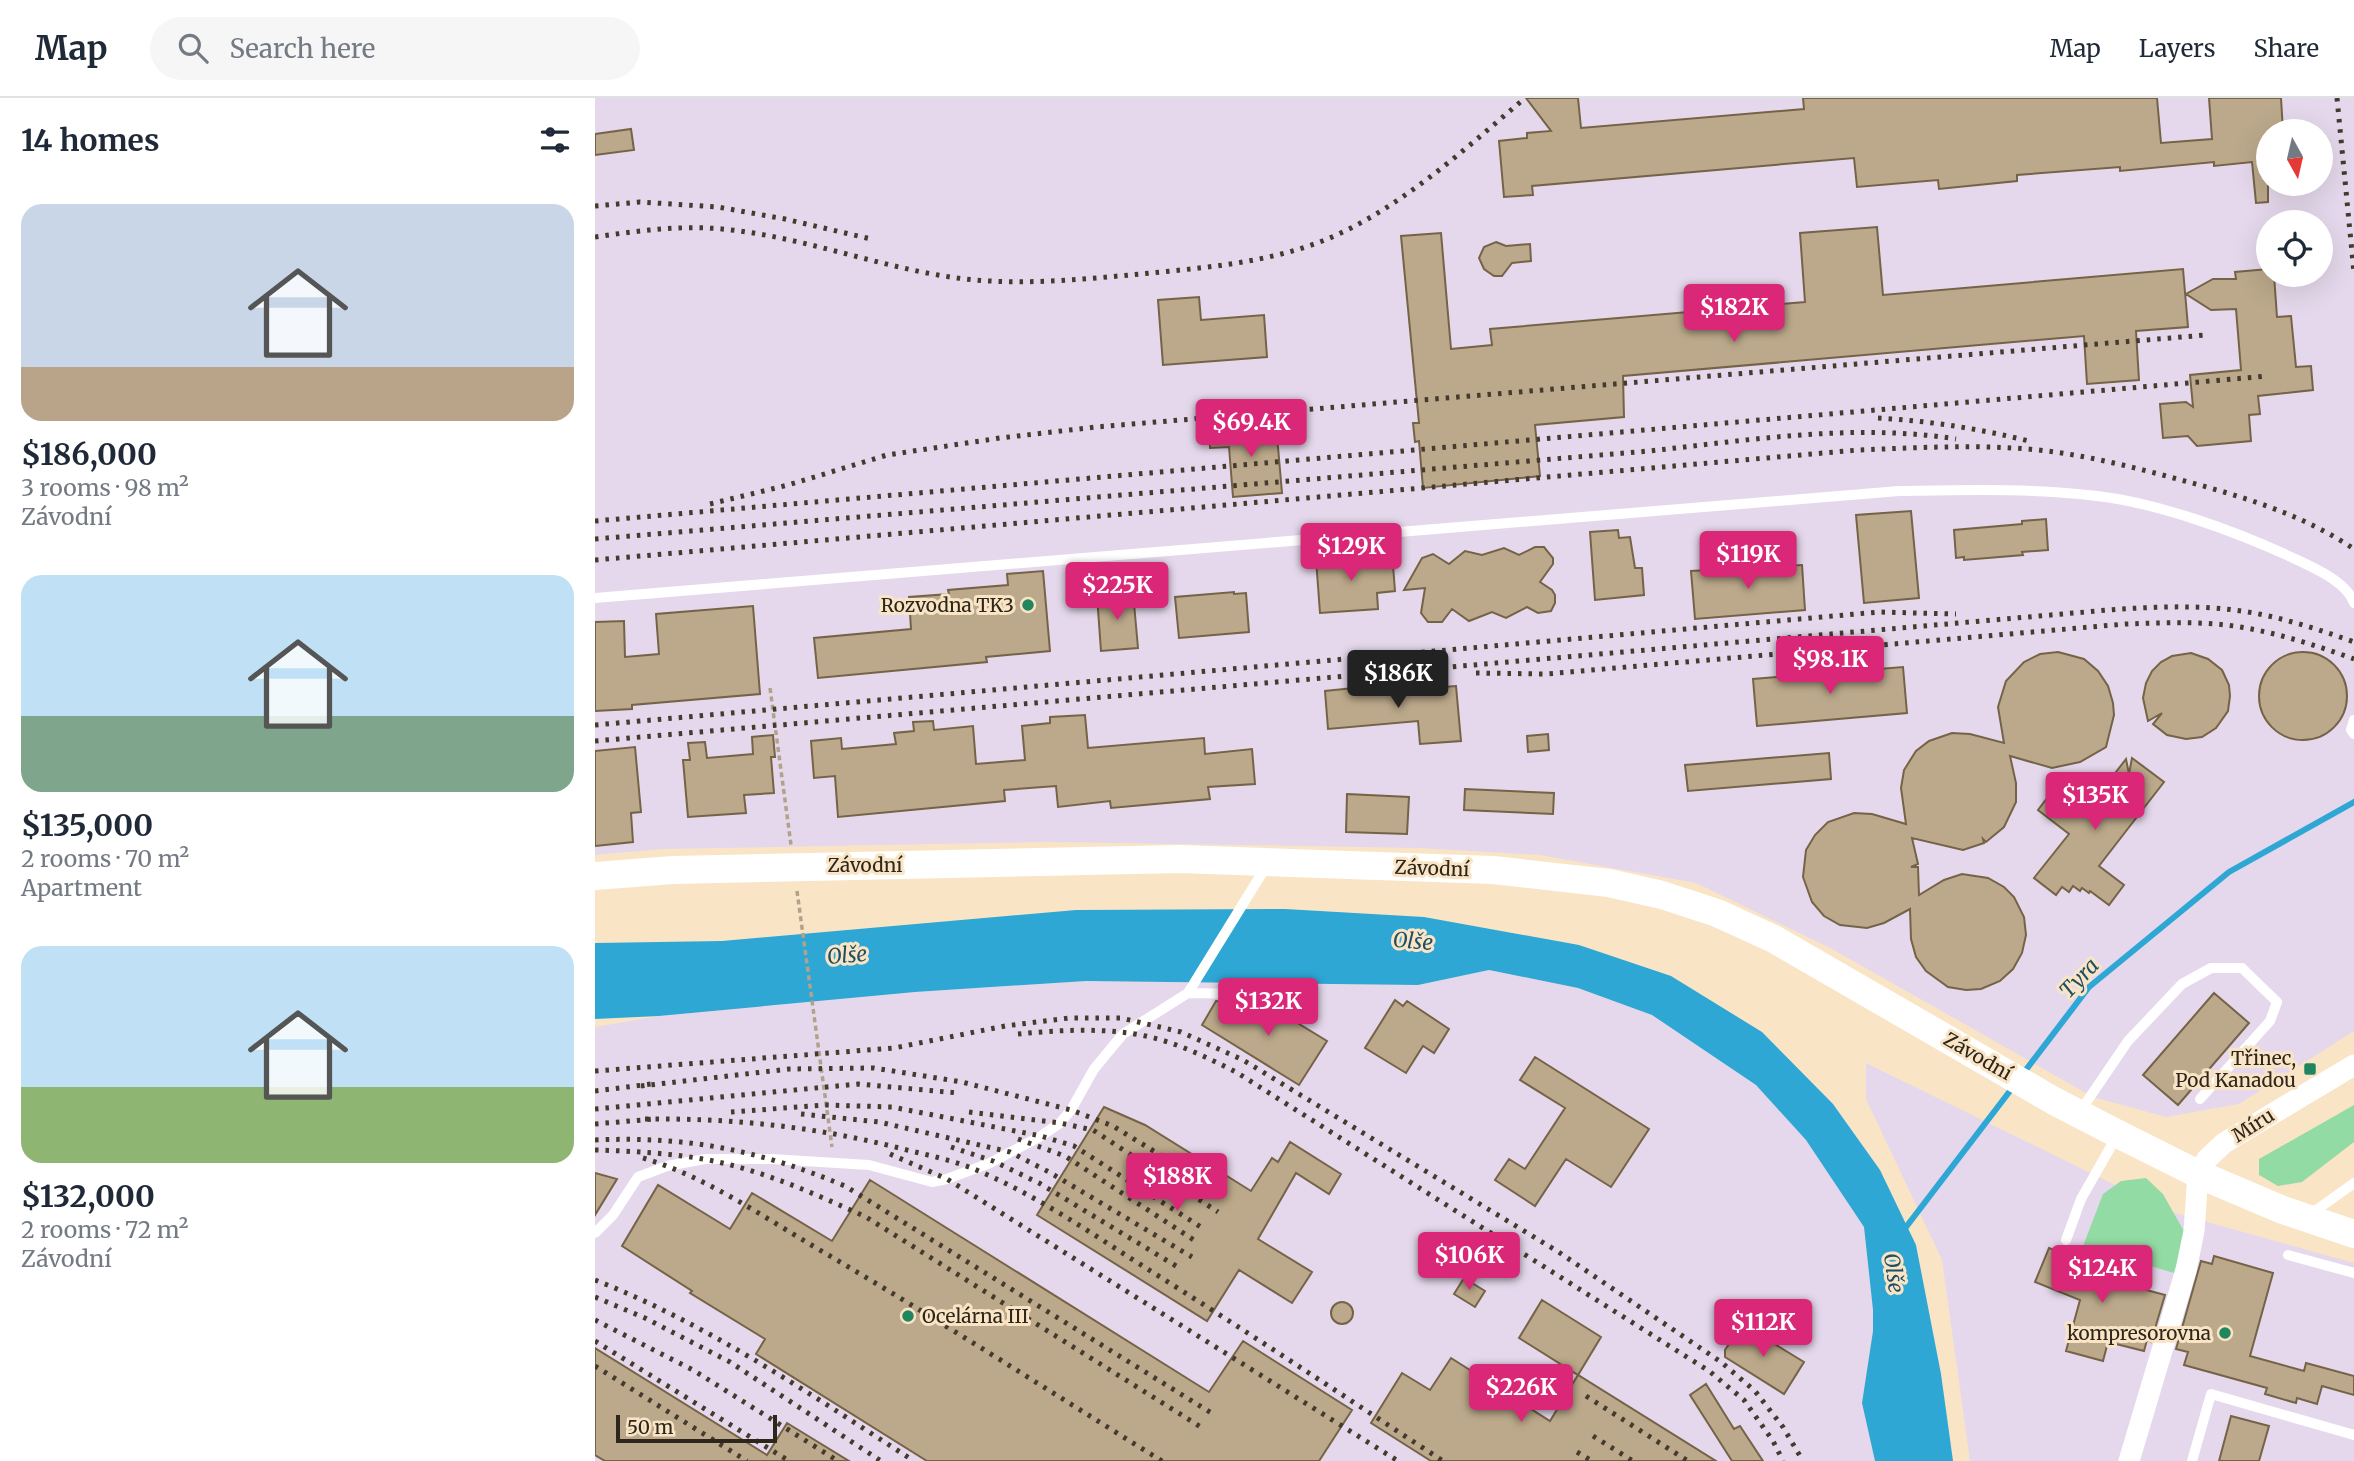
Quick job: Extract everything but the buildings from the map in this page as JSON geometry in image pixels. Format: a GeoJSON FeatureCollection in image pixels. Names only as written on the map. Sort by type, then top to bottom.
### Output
{"type":"FeatureCollection","features":[{"type":"Feature","properties":{"kind":"street","name":"Závodní"},"geometry":{"type":"LineString","coordinates":[[595,877],[673,870],[1180,859],[1263,873],[1493,870],[1609,883],[1662,895],[1717,913],[1774,939],[2054,1101],[2118,1135],[2198,1174],[2283,1210],[2354,1234]]}},
{"type":"Feature","properties":{"kind":"street","name":"Míru"},"geometry":{"type":"LineString","coordinates":[[2198,1174],[2207,1159],[2224,1143],[2354,1065]]}},
{"type":"Feature","properties":{"kind":"street"},"geometry":{"type":"LineString","coordinates":[[2129,1461],[2186,1270],[2195,1231],[2198,1174]]}},
{"type":"Feature","properties":{"kind":"lane"},"geometry":{"type":"LineString","coordinates":[[595,598],[1899,491],[2026,489],[2099,496],[2165,511],[2225,531],[2326,573],[2352,597],[2354,603]]}},
{"type":"Feature","properties":{"kind":"lane"},"geometry":{"type":"LineString","coordinates":[[2354,720],[2351,730],[2354,734]]}},
{"type":"Feature","properties":{"kind":"lane"},"geometry":{"type":"LineString","coordinates":[[595,1233],[613,1215],[638,1177],[667,1166],[729,1158],[788,1159],[869,1164],[932,1182],[990,1163],[1041,1136],[1060,1123],[1071,1110],[1094,1069],[1123,1034],[1188,993],[1263,873]]}},
{"type":"Feature","properties":{"kind":"lane"},"geometry":{"type":"LineString","coordinates":[[2079,1113],[2128,1041],[2182,984],[2211,968],[2242,968],[2277,1002],[2270,1021],[2200,1099]]}},
{"type":"Feature","properties":{"kind":"lane"},"geometry":{"type":"LineString","coordinates":[[1188,993],[1292,995]]}},
{"type":"Feature","properties":{"kind":"lane"},"geometry":{"type":"LineString","coordinates":[[2066,1240],[2081,1199],[2118,1135]]}},
{"type":"Feature","properties":{"kind":"lane"},"geometry":{"type":"LineString","coordinates":[[2307,1217],[2354,1183]]}},
{"type":"Feature","properties":{"kind":"lane"},"geometry":{"type":"LineString","coordinates":[[2288,1255],[2354,1273]]}},
{"type":"Feature","properties":{"kind":"lane"},"geometry":{"type":"LineString","coordinates":[[2192,1461],[2211,1394],[2354,1435]]}},
{"type":"Feature","properties":{"kind":"path"},"geometry":{"type":"LineString","coordinates":[[770,688],[792,851]]}},
{"type":"Feature","properties":{"kind":"path"},"geometry":{"type":"LineString","coordinates":[[796,879],[832,1151]]}},
{"type":"Feature","properties":{"kind":"shaded area"},"geometry":{"type":"Polygon","coordinates":[[[595,98],[2354,98],[2354,1031],[2239,1104],[2166,1117],[2093,1097],[1834,950],[1696,883],[1540,855],[1419,848],[1049,842],[662,849],[595,855],[595,98]]]}},
{"type":"Feature","properties":{"kind":"shaded area"},"geometry":{"type":"Polygon","coordinates":[[[1489,970],[1578,988],[1652,1015],[1756,1085],[1806,1140],[1864,1227],[1873,1331],[1862,1403],[1875,1461],[595,1461],[595,1027],[659,1016],[915,992],[1086,981],[1417,985],[1489,970]]]}},
{"type":"Feature","properties":{"kind":"shaded area"},"geometry":{"type":"Polygon","coordinates":[[[1866,1063],[2168,1211],[2354,1263],[2354,1461],[1970,1461],[1942,1260],[1866,1099],[1866,1063]]]}},
{"type":"Feature","properties":{"kind":"green space"},"geometry":{"type":"Polygon","coordinates":[[[2354,1105],[2354,1142],[2302,1182],[2278,1186],[2259,1175],[2259,1159],[2354,1105]]]}},
{"type":"Feature","properties":{"kind":"green space"},"geometry":{"type":"Polygon","coordinates":[[[2146,1178],[2163,1194],[2185,1233],[2174,1273],[2083,1246],[2103,1194],[2121,1181],[2146,1178]]]}},
{"type":"Feature","properties":{"kind":"water","name":"Olše"},"geometry":{"type":"Polygon","coordinates":[[[1285,909],[1424,917],[1579,945],[1671,976],[1762,1032],[1833,1104],[1880,1170],[1916,1245],[1941,1374],[1953,1461],[1875,1461],[1862,1403],[1873,1331],[1864,1227],[1806,1140],[1756,1085],[1652,1015],[1578,988],[1489,970],[1418,985],[1086,981],[915,992],[659,1016],[595,1019],[595,943],[722,941],[1076,910],[1285,909]]]}},
{"type":"Feature","properties":{"kind":"waterway","name":"Tyra"},"geometry":{"type":"LineString","coordinates":[[2022,1075],[2089,987],[2229,872],[2354,802]]}},
{"type":"Feature","properties":{"kind":"waterway","name":"Tyra"},"geometry":{"type":"LineString","coordinates":[[1903,1231],[2013,1087]]}},
{"type":"Feature","properties":{"kind":"railway"},"geometry":{"type":"LineString","coordinates":[[595,237],[674,228],[722,229],[778,238],[916,271],[968,279],[1018,282],[1140,274],[1248,261],[1301,249],[1375,215],[1463,151],[1525,98]]}},
{"type":"Feature","properties":{"kind":"railway"},"geometry":{"type":"LineString","coordinates":[[2337,98],[2354,273]]}},
{"type":"Feature","properties":{"kind":"railway"},"geometry":{"type":"LineString","coordinates":[[595,206],[640,202],[718,207],[871,239]]}},
{"type":"Feature","properties":{"kind":"railway"},"geometry":{"type":"LineString","coordinates":[[710,504],[788,485],[887,455],[1096,427],[2206,335]]}},
{"type":"Feature","properties":{"kind":"railway"},"geometry":{"type":"LineString","coordinates":[[595,521],[2268,376]]}},
{"type":"Feature","properties":{"kind":"railway"},"geometry":{"type":"LineString","coordinates":[[1878,418],[1956,426],[2033,442]]}},
{"type":"Feature","properties":{"kind":"railway"},"geometry":{"type":"LineString","coordinates":[[595,539],[1649,451],[1802,435],[1880,433],[1956,439]]}},
{"type":"Feature","properties":{"kind":"railway"},"geometry":{"type":"LineString","coordinates":[[595,560],[1858,450],[1955,447],[2056,452],[2140,469],[2270,507],[2313,526],[2354,549]]}},
{"type":"Feature","properties":{"kind":"railway"},"geometry":{"type":"LineString","coordinates":[[595,741],[2120,609],[2220,608],[2265,615],[2354,642]]}},
{"type":"Feature","properties":{"kind":"railway"},"geometry":{"type":"LineString","coordinates":[[595,725],[1879,612],[1956,614]]}},
{"type":"Feature","properties":{"kind":"railway"},"geometry":{"type":"LineString","coordinates":[[1476,673],[1546,674],[2125,624],[2166,623],[2234,626],[2295,640],[2354,659]]}},
{"type":"Feature","properties":{"kind":"railway"},"geometry":{"type":"LineString","coordinates":[[595,1071],[894,1048],[1005,1026],[1069,1018],[1121,1018],[1181,1032],[1243,1060],[1557,1251],[1721,1362],[1755,1391],[1783,1427],[1803,1461]]}},
{"type":"Feature","properties":{"kind":"railway"},"geometry":{"type":"LineString","coordinates":[[1018,1034],[1084,1030],[1134,1034],[1183,1047],[1236,1072],[1709,1371],[1744,1400],[1773,1441],[1783,1461]]}},
{"type":"Feature","properties":{"kind":"railway"},"geometry":{"type":"LineString","coordinates":[[641,1086],[789,1069],[874,1068],[962,1082],[1071,1110],[1113,1126],[1227,1196]]}},
{"type":"Feature","properties":{"kind":"railway"},"geometry":{"type":"LineString","coordinates":[[595,1091],[651,1084]]}},
{"type":"Feature","properties":{"kind":"railway"},"geometry":{"type":"LineString","coordinates":[[595,1109],[858,1084],[958,1093]]}},
{"type":"Feature","properties":{"kind":"railway"},"geometry":{"type":"LineString","coordinates":[[731,1112],[825,1105],[892,1107],[1041,1136],[1074,1146],[1204,1229]]}},
{"type":"Feature","properties":{"kind":"railway"},"geometry":{"type":"LineString","coordinates":[[969,1112],[1060,1123],[1093,1130],[1218,1212]]}},
{"type":"Feature","properties":{"kind":"railway"},"geometry":{"type":"LineString","coordinates":[[801,1114],[879,1122],[1010,1152],[1049,1172],[1192,1257]]}},
{"type":"Feature","properties":{"kind":"railway"},"geometry":{"type":"LineString","coordinates":[[645,1119],[775,1125],[871,1141],[974,1169],[1020,1191],[1085,1229],[1443,1461]]}},
{"type":"Feature","properties":{"kind":"railway"},"geometry":{"type":"LineString","coordinates":[[595,1124],[654,1119]]}},
{"type":"Feature","properties":{"kind":"railway"},"geometry":{"type":"LineString","coordinates":[[1018,1139],[1065,1156],[1197,1242]]}},
{"type":"Feature","properties":{"kind":"railway"},"geometry":{"type":"LineString","coordinates":[[595,1140],[661,1140],[723,1148],[783,1163],[845,1186],[1213,1414]]}},
{"type":"Feature","properties":{"kind":"railway"},"geometry":{"type":"LineString","coordinates":[[951,1147],[993,1161],[1039,1183],[1181,1269]]}},
{"type":"Feature","properties":{"kind":"railway"},"geometry":{"type":"LineString","coordinates":[[595,1150],[663,1154],[724,1163],[786,1183],[866,1217],[1204,1429]]}},
{"type":"Feature","properties":{"kind":"railway"},"geometry":{"type":"LineString","coordinates":[[890,1154],[947,1179],[1398,1461]]}},
{"type":"Feature","properties":{"kind":"railway"},"geometry":{"type":"LineString","coordinates":[[643,1158],[688,1175],[752,1209],[945,1325],[1162,1461]]}},
{"type":"Feature","properties":{"kind":"railway"},"geometry":{"type":"LineString","coordinates":[[595,1280],[679,1318],[719,1340],[914,1461]]}},
{"type":"Feature","properties":{"kind":"railway"},"geometry":{"type":"LineString","coordinates":[[595,1297],[645,1318],[730,1362],[881,1461]]}},
{"type":"Feature","properties":{"kind":"railway"},"geometry":{"type":"LineString","coordinates":[[595,1320],[693,1370],[838,1461]]}},
{"type":"Feature","properties":{"kind":"railway"},"geometry":{"type":"LineString","coordinates":[[595,1341],[789,1461]]}},
{"type":"Feature","properties":{"kind":"railway"},"geometry":{"type":"LineString","coordinates":[[595,1366],[747,1461]]}},
{"type":"Feature","properties":{"kind":"railway"},"geometry":{"type":"LineString","coordinates":[[1586,1396],[1688,1461]]}},
{"type":"Feature","properties":{"kind":"railway"},"geometry":{"type":"LineString","coordinates":[[1593,1436],[1633,1461]]}},
{"type":"Feature","properties":{"kind":"railway"},"geometry":{"type":"LineString","coordinates":[[1577,1452],[1592,1461]]}},
{"type":"Feature","properties":{"kind":"place","name":"Rozvodna TK3"},"geometry":{"type":"Point","coordinates":[1028,605]}},
{"type":"Feature","properties":{"kind":"place","name":"Třinec, Pod Kanadou"},"geometry":{"type":"Point","coordinates":[2310,1069]}},
{"type":"Feature","properties":{"kind":"place","name":"Ocelárna III"},"geometry":{"type":"Point","coordinates":[908,1316]}},
{"type":"Feature","properties":{"kind":"place","name":"kompresorovna"},"geometry":{"type":"Point","coordinates":[2225,1333]}}]}
